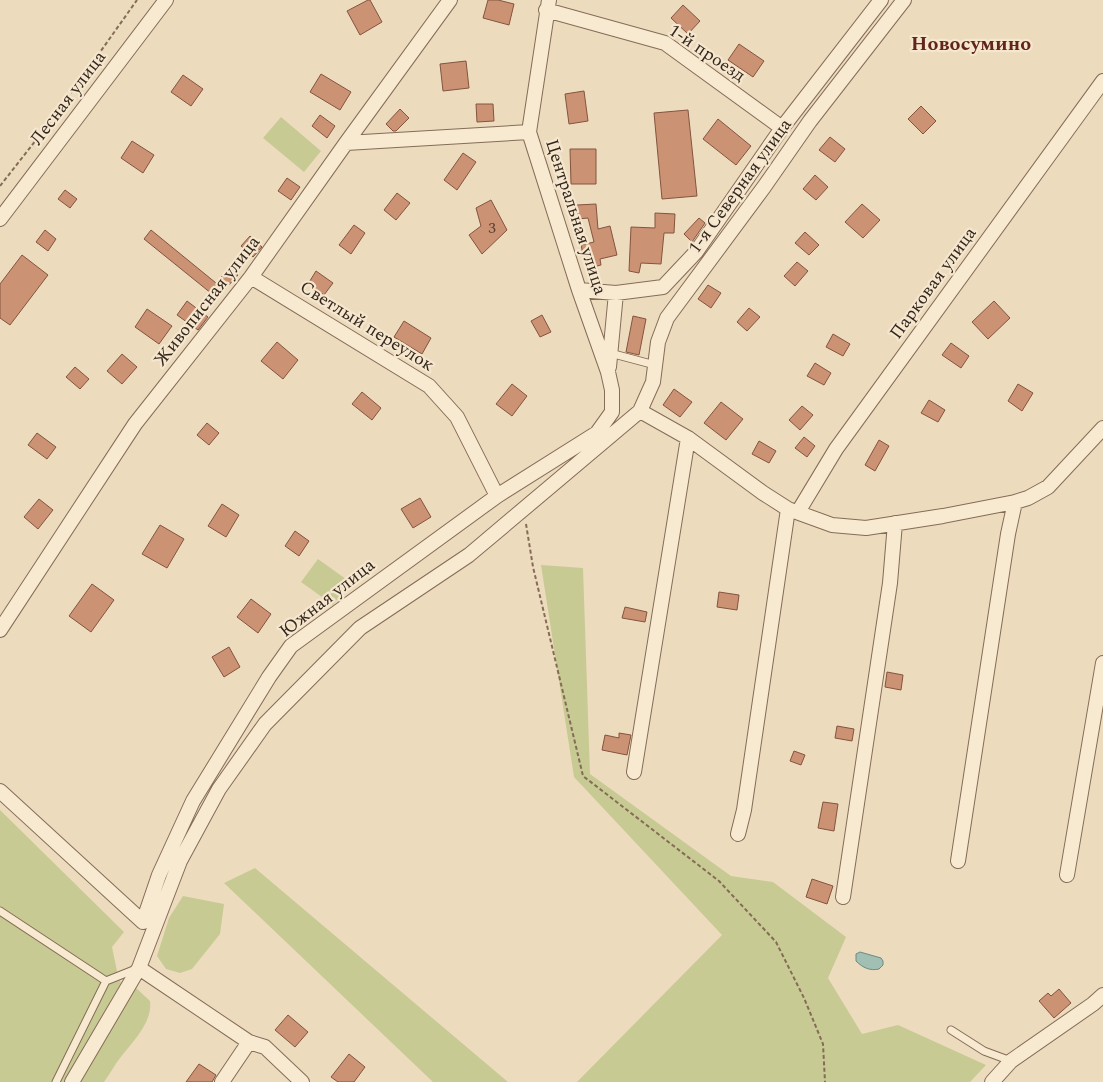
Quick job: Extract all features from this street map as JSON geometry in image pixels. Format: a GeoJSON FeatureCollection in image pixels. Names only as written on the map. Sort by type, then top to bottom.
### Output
{"type":"FeatureCollection","features":[{"type":"Feature","properties":{"kind":"street","name":"Лесная улица"},"geometry":{"type":"LineString","coordinates":[[0,219],[166,0]]}},
{"type":"Feature","properties":{"kind":"street","name":"Живописная улица"},"geometry":{"type":"LineString","coordinates":[[0,630],[136,424],[251,277],[450,0]]}},
{"type":"Feature","properties":{"kind":"street"},"geometry":{"type":"LineString","coordinates":[[579,290],[616,293],[663,287],[696,252],[782,128],[880,0]]}},
{"type":"Feature","properties":{"kind":"street","name":"1-я Северная улица"},"geometry":{"type":"LineString","coordinates":[[640,411],[653,382],[658,342],[666,318],[764,187],[810,121],[904,0]]}},
{"type":"Feature","properties":{"kind":"street","name":"1-й проезд"},"geometry":{"type":"LineString","coordinates":[[548,5],[665,43],[782,128]]}},
{"type":"Feature","properties":{"kind":"street","name":"Центральная улица"},"geometry":{"type":"LineString","coordinates":[[548,5],[528,132],[579,290],[608,372],[612,390],[612,412]]}},
{"type":"Feature","properties":{"kind":"street","name":"Парковая улица"},"geometry":{"type":"LineString","coordinates":[[793,510],[1103,81]]}},
{"type":"Feature","properties":{"kind":"street"},"geometry":{"type":"LineString","coordinates":[[346,143],[528,132]]}},
{"type":"Feature","properties":{"kind":"street","name":"Светлый переулок"},"geometry":{"type":"LineString","coordinates":[[251,277],[429,386],[457,417],[498,496]]}},
{"type":"Feature","properties":{"kind":"street"},"geometry":{"type":"LineString","coordinates":[[608,372],[616,293]]}},
{"type":"Feature","properties":{"kind":"street"},"geometry":{"type":"LineString","coordinates":[[72,1082],[139,968],[180,861],[219,789],[265,724],[360,628],[469,555],[640,411],[688,438],[763,493],[793,510],[832,526],[866,528],[1028,498],[1048,487],[1103,428]]}},
{"type":"Feature","properties":{"kind":"street","name":"Южная улица"},"geometry":{"type":"LineString","coordinates":[[0,791],[143,922],[159,875],[193,801],[269,677],[291,646],[498,496],[598,433],[612,412]]}},
{"type":"Feature","properties":{"kind":"street"},"geometry":{"type":"LineString","coordinates":[[634,772],[688,438]]}},
{"type":"Feature","properties":{"kind":"street"},"geometry":{"type":"LineString","coordinates":[[958,861],[979,716],[1014,502]]}},
{"type":"Feature","properties":{"kind":"street"},"geometry":{"type":"LineString","coordinates":[[738,834],[744,810],[793,510]]}},
{"type":"Feature","properties":{"kind":"street"},"geometry":{"type":"LineString","coordinates":[[843,897],[890,583],[894,523]]}},
{"type":"Feature","properties":{"kind":"street"},"geometry":{"type":"LineString","coordinates":[[1067,875],[1103,663]]}},
{"type":"Feature","properties":{"kind":"street"},"geometry":{"type":"LineString","coordinates":[[139,968],[249,1042],[265,1046],[302,1082]]}},
{"type":"Feature","properties":{"kind":"street"},"geometry":{"type":"LineString","coordinates":[[992,1082],[1011,1061],[1093,1004],[1103,994]]}},
{"type":"Feature","properties":{"kind":"street"},"geometry":{"type":"LineString","coordinates":[[222,1082],[249,1042]]}},
{"type":"Feature","properties":{"kind":"lane"},"geometry":{"type":"LineString","coordinates":[[610,353],[655,365]]}},
{"type":"Feature","properties":{"kind":"lane"},"geometry":{"type":"LineString","coordinates":[[0,911],[106,980]]}},
{"type":"Feature","properties":{"kind":"lane"},"geometry":{"type":"LineString","coordinates":[[56,1082],[106,980],[139,968]]}},
{"type":"Feature","properties":{"kind":"lane"},"geometry":{"type":"LineString","coordinates":[[951,1030],[984,1051],[1011,1061]]}},
{"type":"Feature","properties":{"kind":"path"},"geometry":{"type":"LineString","coordinates":[[0,186],[54,117],[137,0]]}},
{"type":"Feature","properties":{"kind":"path"},"geometry":{"type":"LineString","coordinates":[[523,510],[534,567],[583,776],[719,881],[776,942],[804,998],[823,1044],[825,1082]]}},
{"type":"Feature","properties":{"kind":"green space"},"geometry":{"type":"Polygon","coordinates":[[[281,117],[321,151],[304,172],[263,138],[281,117]]]}},
{"type":"Feature","properties":{"kind":"green space"},"geometry":{"type":"Polygon","coordinates":[[[318,559],[350,582],[333,605],[301,582],[318,559]]]}},
{"type":"Feature","properties":{"kind":"green space"},"geometry":{"type":"Polygon","coordinates":[[[541,565],[583,568],[590,774],[731,876],[773,882],[846,937],[828,978],[862,1034],[898,1025],[986,1065],[970,1082],[577,1082],[722,935],[574,777],[541,565]]]}},
{"type":"Feature","properties":{"kind":"green space"},"geometry":{"type":"Polygon","coordinates":[[[0,810],[124,932],[112,947],[121,983],[64,1082],[0,1082],[0,810]]]}},
{"type":"Feature","properties":{"kind":"green space"},"geometry":{"type":"Polygon","coordinates":[[[255,868],[508,1082],[433,1082],[224,883],[255,868]]]}},
{"type":"Feature","properties":{"kind":"green space"},"geometry":{"type":"Polygon","coordinates":[[[183,896],[224,904],[220,934],[192,969],[180,973],[166,969],[157,956],[169,918],[183,896]]]}},
{"type":"Feature","properties":{"kind":"green space"},"geometry":{"type":"Polygon","coordinates":[[[135,987],[150,1001],[148,1018],[140,1033],[104,1082],[79,1082],[135,987]]]}},
{"type":"Feature","properties":{"kind":"shaded area"},"geometry":{"type":"Polygon","coordinates":[[[860,952],[881,958],[883,965],[876,970],[864,967],[856,961],[856,954],[860,952]]]}},
{"type":"Feature","properties":{"kind":"building"},"geometry":{"type":"Polygon","coordinates":[[[370,0],[382,22],[360,35],[347,11],[370,0]]]}},
{"type":"Feature","properties":{"kind":"building"},"geometry":{"type":"Polygon","coordinates":[[[488,0],[498,0],[514,4],[509,25],[483,18],[488,0]]]}},
{"type":"Feature","properties":{"kind":"building"},"geometry":{"type":"Polygon","coordinates":[[[683,5],[700,21],[688,34],[671,18],[683,5]]]}},
{"type":"Feature","properties":{"kind":"building"},"geometry":{"type":"Polygon","coordinates":[[[739,44],[764,61],[753,77],[728,60],[739,44]]]}},
{"type":"Feature","properties":{"kind":"building"},"geometry":{"type":"Polygon","coordinates":[[[466,61],[469,88],[443,91],[440,64],[466,61]]]}},
{"type":"Feature","properties":{"kind":"building"},"geometry":{"type":"Polygon","coordinates":[[[321,74],[351,92],[340,110],[310,92],[321,74]]]}},
{"type":"Feature","properties":{"kind":"building"},"geometry":{"type":"Polygon","coordinates":[[[183,75],[203,89],[191,106],[171,92],[183,75]]]}},
{"type":"Feature","properties":{"kind":"building"},"geometry":{"type":"Polygon","coordinates":[[[584,91],[588,121],[569,124],[565,94],[584,91]]]}},
{"type":"Feature","properties":{"kind":"building"},"geometry":{"type":"Polygon","coordinates":[[[476,104],[493,104],[494,121],[477,122],[476,104]]]}},
{"type":"Feature","properties":{"kind":"building"},"geometry":{"type":"Polygon","coordinates":[[[921,106],[936,121],[923,134],[908,119],[921,106]]]}},
{"type":"Feature","properties":{"kind":"building"},"geometry":{"type":"Polygon","coordinates":[[[400,109],[409,118],[396,131],[393,131],[386,124],[400,109]]]}},
{"type":"Feature","properties":{"kind":"building"},"geometry":{"type":"Polygon","coordinates":[[[688,110],[697,196],[662,199],[654,113],[688,110]]]}},
{"type":"Feature","properties":{"kind":"building"},"geometry":{"type":"Polygon","coordinates":[[[320,115],[335,126],[327,138],[312,126],[320,115]]]}},
{"type":"Feature","properties":{"kind":"building"},"geometry":{"type":"Polygon","coordinates":[[[718,119],[751,146],[736,165],[703,139],[718,119]]]}},
{"type":"Feature","properties":{"kind":"building"},"geometry":{"type":"Polygon","coordinates":[[[830,137],[845,149],[835,162],[819,150],[830,137]]]}},
{"type":"Feature","properties":{"kind":"building"},"geometry":{"type":"Polygon","coordinates":[[[132,141],[154,155],[143,173],[121,158],[132,141]]]}},
{"type":"Feature","properties":{"kind":"building"},"geometry":{"type":"Polygon","coordinates":[[[570,149],[596,149],[596,184],[571,184],[570,149]]]}},
{"type":"Feature","properties":{"kind":"building"},"geometry":{"type":"Polygon","coordinates":[[[463,153],[476,162],[457,190],[444,180],[463,153]]]}},
{"type":"Feature","properties":{"kind":"building"},"geometry":{"type":"Polygon","coordinates":[[[815,175],[828,187],[816,200],[803,189],[815,175]]]}},
{"type":"Feature","properties":{"kind":"building"},"geometry":{"type":"Polygon","coordinates":[[[287,178],[300,187],[291,200],[278,191],[287,178]]]}},
{"type":"Feature","properties":{"kind":"building"},"geometry":{"type":"Polygon","coordinates":[[[65,190],[77,199],[70,208],[58,199],[65,190]]]}},
{"type":"Feature","properties":{"kind":"building"},"geometry":{"type":"Polygon","coordinates":[[[397,193],[410,203],[396,220],[384,210],[397,193]]]}},
{"type":"Feature","properties":{"kind":"building"},"geometry":{"type":"Polygon","coordinates":[[[491,200],[507,230],[482,254],[469,235],[481,226],[476,208],[491,200]]]}},
{"type":"Feature","properties":{"kind":"building"},"geometry":{"type":"Polygon","coordinates":[[[596,204],[598,229],[610,226],[617,255],[600,259],[601,265],[586,269],[581,245],[594,242],[588,218],[578,219],[577,205],[596,204]]]}},
{"type":"Feature","properties":{"kind":"building"},"geometry":{"type":"Polygon","coordinates":[[[862,204],[880,220],[863,238],[845,222],[862,204]]]}},
{"type":"Feature","properties":{"kind":"building"},"geometry":{"type":"Polygon","coordinates":[[[655,213],[675,214],[674,233],[664,233],[661,264],[641,263],[639,273],[629,271],[631,227],[655,228],[655,213]]]}},
{"type":"Feature","properties":{"kind":"building"},"geometry":{"type":"Polygon","coordinates":[[[699,218],[705,223],[692,242],[684,234],[699,218]]]}},
{"type":"Feature","properties":{"kind":"building"},"geometry":{"type":"Polygon","coordinates":[[[354,225],[365,233],[351,254],[339,245],[354,225]]]}},
{"type":"Feature","properties":{"kind":"building"},"geometry":{"type":"Polygon","coordinates":[[[45,230],[56,239],[48,251],[36,242],[45,230]]]}},
{"type":"Feature","properties":{"kind":"building"},"geometry":{"type":"Polygon","coordinates":[[[151,230],[216,283],[229,268],[238,275],[217,298],[144,239],[151,230]]]}},
{"type":"Feature","properties":{"kind":"building"},"geometry":{"type":"Polygon","coordinates":[[[805,232],[819,245],[809,255],[795,243],[805,232]]]}},
{"type":"Feature","properties":{"kind":"building"},"geometry":{"type":"Polygon","coordinates":[[[250,236],[262,247],[253,257],[241,246],[250,236]]]}},
{"type":"Feature","properties":{"kind":"building"},"geometry":{"type":"Polygon","coordinates":[[[22,255],[48,275],[10,325],[0,318],[0,284],[22,255]]]}},
{"type":"Feature","properties":{"kind":"building"},"geometry":{"type":"Polygon","coordinates":[[[797,262],[808,271],[795,286],[784,276],[797,262]]]}},
{"type":"Feature","properties":{"kind":"building"},"geometry":{"type":"Polygon","coordinates":[[[316,271],[333,283],[324,295],[308,284],[316,271]]]}},
{"type":"Feature","properties":{"kind":"building"},"geometry":{"type":"Polygon","coordinates":[[[708,285],[721,293],[711,308],[698,299],[708,285]]]}},
{"type":"Feature","properties":{"kind":"building"},"geometry":{"type":"Polygon","coordinates":[[[187,301],[208,317],[198,330],[177,315],[187,301]]]}},
{"type":"Feature","properties":{"kind":"building"},"geometry":{"type":"Polygon","coordinates":[[[994,301],[1010,318],[988,339],[972,322],[994,301]]]}},
{"type":"Feature","properties":{"kind":"building"},"geometry":{"type":"Polygon","coordinates":[[[749,308],[760,317],[747,331],[737,322],[749,308]]]}},
{"type":"Feature","properties":{"kind":"building"},"geometry":{"type":"Polygon","coordinates":[[[147,309],[172,326],[159,344],[135,327],[147,309]]]}},
{"type":"Feature","properties":{"kind":"building"},"geometry":{"type":"Polygon","coordinates":[[[542,315],[551,332],[540,337],[531,321],[542,315]]]}},
{"type":"Feature","properties":{"kind":"building"},"geometry":{"type":"Polygon","coordinates":[[[633,316],[646,319],[639,355],[626,352],[633,316]]]}},
{"type":"Feature","properties":{"kind":"building"},"geometry":{"type":"Polygon","coordinates":[[[404,321],[431,338],[422,354],[394,337],[404,321]]]}},
{"type":"Feature","properties":{"kind":"building"},"geometry":{"type":"Polygon","coordinates":[[[833,334],[850,344],[843,356],[826,347],[833,334]]]}},
{"type":"Feature","properties":{"kind":"building"},"geometry":{"type":"Polygon","coordinates":[[[277,342],[298,360],[283,379],[261,361],[277,342]]]}},
{"type":"Feature","properties":{"kind":"building"},"geometry":{"type":"Polygon","coordinates":[[[951,343],[969,356],[961,368],[942,355],[951,343]]]}},
{"type":"Feature","properties":{"kind":"building"},"geometry":{"type":"Polygon","coordinates":[[[122,354],[137,367],[122,384],[107,371],[122,354]]]}},
{"type":"Feature","properties":{"kind":"building"},"geometry":{"type":"Polygon","coordinates":[[[815,363],[831,373],[824,385],[807,376],[815,363]]]}},
{"type":"Feature","properties":{"kind":"building"},"geometry":{"type":"Polygon","coordinates":[[[75,367],[89,379],[80,389],[66,377],[75,367]]]}},
{"type":"Feature","properties":{"kind":"building"},"geometry":{"type":"Polygon","coordinates":[[[512,384],[527,396],[512,416],[496,404],[512,384]]]}},
{"type":"Feature","properties":{"kind":"building"},"geometry":{"type":"Polygon","coordinates":[[[1018,384],[1033,393],[1022,411],[1008,401],[1018,384]]]}},
{"type":"Feature","properties":{"kind":"building"},"geometry":{"type":"Polygon","coordinates":[[[674,389],[692,402],[680,417],[663,405],[674,389]]]}},
{"type":"Feature","properties":{"kind":"building"},"geometry":{"type":"Polygon","coordinates":[[[362,392],[381,408],[372,420],[352,404],[362,392]]]}},
{"type":"Feature","properties":{"kind":"building"},"geometry":{"type":"Polygon","coordinates":[[[929,400],[945,410],[938,422],[921,413],[929,400]]]}},
{"type":"Feature","properties":{"kind":"building"},"geometry":{"type":"Polygon","coordinates":[[[721,402],[743,419],[726,440],[704,423],[721,402]]]}},
{"type":"Feature","properties":{"kind":"building"},"geometry":{"type":"Polygon","coordinates":[[[802,406],[813,415],[800,430],[789,420],[802,406]]]}},
{"type":"Feature","properties":{"kind":"building"},"geometry":{"type":"Polygon","coordinates":[[[207,423],[219,433],[209,445],[197,435],[207,423]]]}},
{"type":"Feature","properties":{"kind":"building"},"geometry":{"type":"Polygon","coordinates":[[[37,433],[56,447],[47,459],[28,445],[37,433]]]}},
{"type":"Feature","properties":{"kind":"building"},"geometry":{"type":"Polygon","coordinates":[[[804,437],[815,446],[807,457],[795,448],[804,437]]]}},
{"type":"Feature","properties":{"kind":"building"},"geometry":{"type":"Polygon","coordinates":[[[879,440],[889,446],[875,471],[865,465],[879,440]]]}},
{"type":"Feature","properties":{"kind":"building"},"geometry":{"type":"Polygon","coordinates":[[[759,441],[776,451],[769,463],[752,454],[759,441]]]}},
{"type":"Feature","properties":{"kind":"building"},"geometry":{"type":"Polygon","coordinates":[[[420,498],[431,517],[413,528],[401,509],[420,498]]]}},
{"type":"Feature","properties":{"kind":"building"},"geometry":{"type":"Polygon","coordinates":[[[39,499],[53,510],[38,529],[24,517],[39,499]]]}},
{"type":"Feature","properties":{"kind":"building"},"geometry":{"type":"Polygon","coordinates":[[[222,504],[239,515],[226,537],[208,526],[222,504]]]}},
{"type":"Feature","properties":{"kind":"building"},"geometry":{"type":"Polygon","coordinates":[[[160,525],[184,539],[167,568],[142,554],[160,525]]]}},
{"type":"Feature","properties":{"kind":"building"},"geometry":{"type":"Polygon","coordinates":[[[295,531],[309,541],[299,556],[285,546],[295,531]]]}},
{"type":"Feature","properties":{"kind":"building"},"geometry":{"type":"Polygon","coordinates":[[[92,584],[114,600],[91,632],[69,616],[92,584]]]}},
{"type":"Feature","properties":{"kind":"building"},"geometry":{"type":"Polygon","coordinates":[[[719,592],[739,595],[737,610],[717,607],[719,592]]]}},
{"type":"Feature","properties":{"kind":"building"},"geometry":{"type":"Polygon","coordinates":[[[251,599],[271,614],[258,633],[237,617],[251,599]]]}},
{"type":"Feature","properties":{"kind":"building"},"geometry":{"type":"Polygon","coordinates":[[[625,607],[647,612],[645,622],[622,618],[625,607]]]}},
{"type":"Feature","properties":{"kind":"building"},"geometry":{"type":"Polygon","coordinates":[[[229,647],[240,667],[224,677],[212,657],[229,647]]]}},
{"type":"Feature","properties":{"kind":"building"},"geometry":{"type":"Polygon","coordinates":[[[887,672],[903,675],[901,690],[885,687],[887,672]]]}},
{"type":"Feature","properties":{"kind":"building"},"geometry":{"type":"Polygon","coordinates":[[[837,726],[854,729],[852,741],[835,738],[837,726]]]}},
{"type":"Feature","properties":{"kind":"building"},"geometry":{"type":"Polygon","coordinates":[[[619,733],[631,735],[627,755],[602,750],[605,735],[619,738],[619,733]]]}},
{"type":"Feature","properties":{"kind":"building"},"geometry":{"type":"Polygon","coordinates":[[[794,751],[805,755],[801,765],[790,761],[794,751]]]}},
{"type":"Feature","properties":{"kind":"building"},"geometry":{"type":"Polygon","coordinates":[[[823,802],[838,804],[834,831],[818,828],[823,802]]]}},
{"type":"Feature","properties":{"kind":"building"},"geometry":{"type":"Polygon","coordinates":[[[812,879],[833,886],[827,904],[806,897],[812,879]]]}},
{"type":"Feature","properties":{"kind":"building"},"geometry":{"type":"Polygon","coordinates":[[[1059,989],[1071,1003],[1054,1018],[1039,1001],[1048,993],[1051,996],[1059,989]]]}},
{"type":"Feature","properties":{"kind":"building"},"geometry":{"type":"Polygon","coordinates":[[[288,1015],[308,1032],[295,1047],[275,1030],[288,1015]]]}},
{"type":"Feature","properties":{"kind":"building"},"geometry":{"type":"Polygon","coordinates":[[[349,1054],[365,1067],[354,1082],[338,1082],[331,1077],[349,1054]]]}},
{"type":"Feature","properties":{"kind":"building"},"geometry":{"type":"Polygon","coordinates":[[[199,1064],[216,1075],[212,1082],[186,1082],[199,1064]]]}},
{"type":"Feature","properties":{"kind":"district","name":"Новосумино"},"geometry":{"type":"Point","coordinates":[971,44]}}]}
